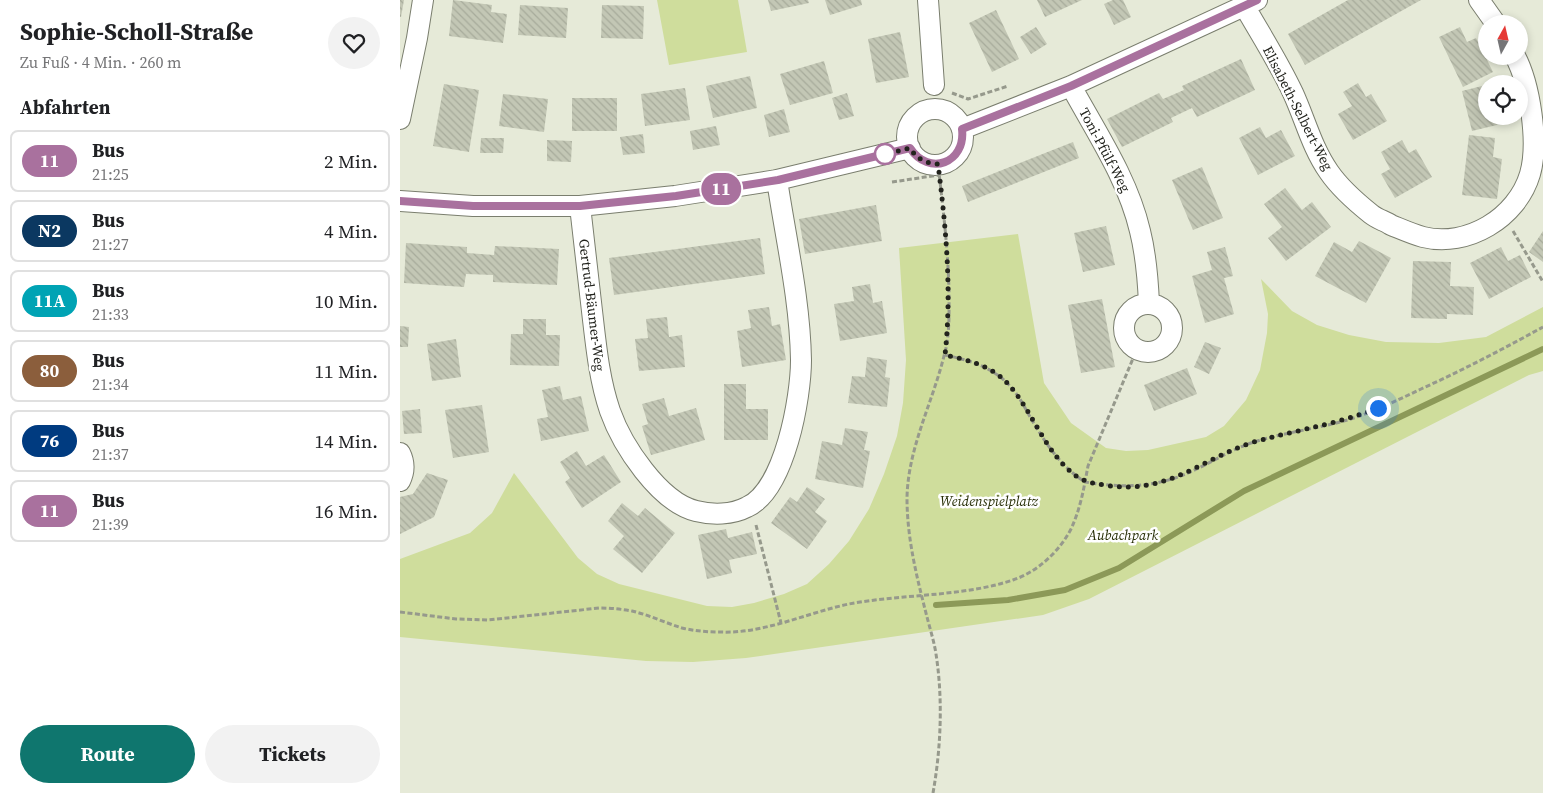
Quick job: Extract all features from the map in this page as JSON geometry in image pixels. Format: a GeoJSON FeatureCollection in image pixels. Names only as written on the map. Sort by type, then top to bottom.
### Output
{"type":"FeatureCollection","features":[{"type":"Feature","properties":{"kind":"street"},"geometry":{"type":"LineString","coordinates":[[400,119],[423,0]]}},
{"type":"Feature","properties":{"kind":"street"},"geometry":{"type":"LineString","coordinates":[[928,0],[940,88]]}},
{"type":"Feature","properties":{"kind":"street"},"geometry":{"type":"LineString","coordinates":[[1479,0],[1490,15]]}},
{"type":"Feature","properties":{"kind":"street"},"geometry":{"type":"LineString","coordinates":[[962,129],[1071,86],[1251,3]]}},
{"type":"Feature","properties":{"kind":"street","name":"Elisabeth-Selbert-Weg"},"geometry":{"type":"LineString","coordinates":[[1251,3],[1316,149],[1329,172],[1348,194],[1373,216],[1424,238],[1450,238],[1477,233],[1504,215],[1519,197],[1530,174],[1533,146],[1532,117],[1527,89],[1518,65]]}},
{"type":"Feature","properties":{"kind":"street","name":"Toni-Pfülf-Weg"},"geometry":{"type":"LineString","coordinates":[[1071,86],[1127,190],[1140,231],[1147,269],[1149,304]]}},
{"type":"Feature","properties":{"kind":"street"},"geometry":{"type":"LineString","coordinates":[[926,110],[944,110],[952,114],[962,129],[962,145],[958,152],[938,170],[915,156],[907,140],[908,130],[912,122],[926,110]]}},
{"type":"Feature","properties":{"kind":"street"},"geometry":{"type":"LineString","coordinates":[[400,201],[473,206],[580,206],[676,196],[778,180],[910,148]]}},
{"type":"Feature","properties":{"kind":"street","name":"Gertrud-Bäumer-Weg"},"geometry":{"type":"LineString","coordinates":[[580,206],[598,363],[610,412],[635,460],[662,492],[686,509],[705,513],[726,513],[748,507],[765,492],[778,472],[791,430],[799,392],[801,361],[798,316],[778,180]]}},
{"type":"Feature","properties":{"kind":"street"},"geometry":{"type":"LineString","coordinates":[[1142,305],[1157,305],[1169,315],[1172,330],[1166,344],[1153,352],[1137,349],[1127,339],[1125,333],[1126,318],[1142,305]]}},
{"type":"Feature","properties":{"kind":"street"},"geometry":{"type":"LineString","coordinates":[[400,453],[404,463],[404,472],[400,481]]}},
{"type":"Feature","properties":{"kind":"path"},"geometry":{"type":"LineString","coordinates":[[940,88],[968,98],[1008,86]]}},
{"type":"Feature","properties":{"kind":"path"},"geometry":{"type":"LineString","coordinates":[[892,182],[938,170],[947,235],[949,319],[945,355],[921,424],[912,459],[907,496],[912,554],[936,653],[940,693],[940,739],[933,793]]}},
{"type":"Feature","properties":{"kind":"path"},"geometry":{"type":"LineString","coordinates":[[1504,215],[1543,282]]}},
{"type":"Feature","properties":{"kind":"path"},"geometry":{"type":"LineString","coordinates":[[945,355],[977,363],[994,372],[1008,384],[1043,438],[1070,472],[1086,482],[1132,487],[1177,478],[1231,451],[1252,443],[1352,419],[1392,403],[1472,366],[1543,328]]}},
{"type":"Feature","properties":{"kind":"path"},"geometry":{"type":"LineString","coordinates":[[400,612],[456,619],[488,620],[598,608],[616,608],[683,628],[701,632],[723,632],[746,630],[781,623],[850,604],[988,586],[1014,580],[1040,565],[1056,551],[1071,529],[1079,508],[1088,466],[1137,349]]}},
{"type":"Feature","properties":{"kind":"path"},"geometry":{"type":"LineString","coordinates":[[748,507],[755,522],[781,623]]}},
{"type":"Feature","properties":{"kind":"green space"},"geometry":{"type":"Polygon","coordinates":[[[657,0],[738,0],[747,52],[669,65],[657,0]]]}},
{"type":"Feature","properties":{"kind":"green space"},"geometry":{"type":"Polygon","coordinates":[[[1018,234],[1044,383],[1071,423],[1106,448],[1126,451],[1148,450],[1206,437],[1224,426],[1246,400],[1260,370],[1267,333],[1268,314],[1261,279],[1292,311],[1317,325],[1349,335],[1386,342],[1439,343],[1486,337],[1543,307],[1543,371],[1529,375],[1089,599],[1043,615],[746,658],[693,662],[646,661],[400,637],[400,559],[470,533],[492,513],[514,473],[578,558],[597,574],[619,584],[707,606],[732,607],[784,594],[807,584],[829,564],[849,541],[869,509],[897,436],[903,403],[906,360],[899,248],[1018,234]]]}},
{"type":"Feature","properties":{"kind":"building"},"geometry":{"type":"Polygon","coordinates":[[[400,0],[404,0],[401,17],[400,17],[400,0]]]}},
{"type":"Feature","properties":{"kind":"building"},"geometry":{"type":"Polygon","coordinates":[[[453,0],[492,5],[491,12],[507,14],[503,43],[449,36],[453,0]]]}},
{"type":"Feature","properties":{"kind":"building"},"geometry":{"type":"Polygon","coordinates":[[[768,0],[808,0],[809,3],[771,11],[768,0]]]}},
{"type":"Feature","properties":{"kind":"building"},"geometry":{"type":"Polygon","coordinates":[[[825,0],[861,0],[862,5],[830,15],[825,0]]]}},
{"type":"Feature","properties":{"kind":"building"},"geometry":{"type":"Polygon","coordinates":[[[1037,0],[1082,0],[1045,17],[1037,0]]]}},
{"type":"Feature","properties":{"kind":"building"},"geometry":{"type":"Polygon","coordinates":[[[1113,0],[1123,0],[1131,17],[1114,25],[1104,4],[1113,0]]]}},
{"type":"Feature","properties":{"kind":"building"},"geometry":{"type":"Polygon","coordinates":[[[1348,0],[1421,0],[1305,65],[1288,34],[1348,0]]]}},
{"type":"Feature","properties":{"kind":"building"},"geometry":{"type":"Polygon","coordinates":[[[520,5],[568,8],[566,38],[518,35],[520,5]]]}},
{"type":"Feature","properties":{"kind":"building"},"geometry":{"type":"Polygon","coordinates":[[[602,5],[644,6],[643,39],[601,38],[602,5]]]}},
{"type":"Feature","properties":{"kind":"building"},"geometry":{"type":"Polygon","coordinates":[[[996,10],[1019,59],[992,72],[969,23],[996,10]]]}},
{"type":"Feature","properties":{"kind":"building"},"geometry":{"type":"Polygon","coordinates":[[[1036,27],[1047,44],[1031,54],[1020,37],[1036,27]]]}},
{"type":"Feature","properties":{"kind":"building"},"geometry":{"type":"Polygon","coordinates":[[[1460,27],[1467,42],[1476,38],[1478,42],[1478,65],[1490,65],[1493,72],[1487,75],[1478,75],[1478,80],[1463,87],[1439,37],[1460,27]]]}},
{"type":"Feature","properties":{"kind":"building"},"geometry":{"type":"Polygon","coordinates":[[[900,32],[909,77],[876,83],[868,39],[900,32]]]}},
{"type":"Feature","properties":{"kind":"building"},"geometry":{"type":"Polygon","coordinates":[[[1241,59],[1255,90],[1197,117],[1192,108],[1171,118],[1173,122],[1122,147],[1107,119],[1159,93],[1163,99],[1184,90],[1182,86],[1241,59]]]}},
{"type":"Feature","properties":{"kind":"building"},"geometry":{"type":"Polygon","coordinates":[[[824,61],[833,93],[790,105],[780,74],[824,61]]]}},
{"type":"Feature","properties":{"kind":"building"},"geometry":{"type":"Polygon","coordinates":[[[750,76],[757,108],[713,118],[706,86],[750,76]]]}},
{"type":"Feature","properties":{"kind":"building"},"geometry":{"type":"Polygon","coordinates":[[[1358,83],[1366,97],[1371,94],[1387,121],[1353,140],[1338,114],[1352,106],[1343,92],[1358,83]]]}},
{"type":"Feature","properties":{"kind":"building"},"geometry":{"type":"Polygon","coordinates":[[[444,84],[479,90],[469,152],[433,146],[444,84]]]}},
{"type":"Feature","properties":{"kind":"building"},"geometry":{"type":"Polygon","coordinates":[[[1478,87],[1478,125],[1497,125],[1472,131],[1462,91],[1478,87]]]}},
{"type":"Feature","properties":{"kind":"building"},"geometry":{"type":"Polygon","coordinates":[[[685,88],[690,120],[645,126],[641,94],[685,88]]]}},
{"type":"Feature","properties":{"kind":"building"},"geometry":{"type":"Polygon","coordinates":[[[847,93],[854,116],[839,120],[832,98],[847,93]]]}},
{"type":"Feature","properties":{"kind":"building"},"geometry":{"type":"Polygon","coordinates":[[[503,94],[548,99],[544,132],[499,126],[503,94]]]}},
{"type":"Feature","properties":{"kind":"building"},"geometry":{"type":"Polygon","coordinates":[[[572,98],[617,98],[617,131],[572,131],[572,98]]]}},
{"type":"Feature","properties":{"kind":"building"},"geometry":{"type":"Polygon","coordinates":[[[784,109],[790,132],[769,137],[764,115],[784,109]]]}},
{"type":"Feature","properties":{"kind":"building"},"geometry":{"type":"Polygon","coordinates":[[[716,126],[720,145],[693,150],[690,131],[716,126]]]}},
{"type":"Feature","properties":{"kind":"building"},"geometry":{"type":"Polygon","coordinates":[[[1260,127],[1266,138],[1281,130],[1295,156],[1258,175],[1239,138],[1260,127]]]}},
{"type":"Feature","properties":{"kind":"building"},"geometry":{"type":"Polygon","coordinates":[[[643,134],[645,153],[623,155],[620,137],[643,134]]]}},
{"type":"Feature","properties":{"kind":"building"},"geometry":{"type":"Polygon","coordinates":[[[1469,135],[1495,138],[1493,157],[1502,159],[1497,199],[1462,195],[1469,135]]]}},
{"type":"Feature","properties":{"kind":"building"},"geometry":{"type":"Polygon","coordinates":[[[481,138],[504,138],[503,153],[480,153],[481,138]]]}},
{"type":"Feature","properties":{"kind":"building"},"geometry":{"type":"Polygon","coordinates":[[[547,140],[572,141],[571,162],[547,161],[547,140]]]}},
{"type":"Feature","properties":{"kind":"building"},"geometry":{"type":"Polygon","coordinates":[[[1402,140],[1409,153],[1416,149],[1432,177],[1395,198],[1381,174],[1390,169],[1381,152],[1402,140]]]}},
{"type":"Feature","properties":{"kind":"building"},"geometry":{"type":"Polygon","coordinates":[[[1073,142],[1079,158],[968,202],[962,186],[1073,142]]]}},
{"type":"Feature","properties":{"kind":"building"},"geometry":{"type":"Polygon","coordinates":[[[1202,167],[1223,218],[1193,230],[1172,180],[1202,167]]]}},
{"type":"Feature","properties":{"kind":"building"},"geometry":{"type":"Polygon","coordinates":[[[1285,188],[1302,210],[1312,202],[1331,227],[1286,261],[1268,238],[1282,227],[1264,204],[1285,188]]]}},
{"type":"Feature","properties":{"kind":"building"},"geometry":{"type":"Polygon","coordinates":[[[876,205],[882,241],[805,254],[799,219],[876,205]]]}},
{"type":"Feature","properties":{"kind":"building"},"geometry":{"type":"Polygon","coordinates":[[[1106,226],[1115,265],[1083,272],[1074,233],[1106,226]]]}},
{"type":"Feature","properties":{"kind":"building"},"geometry":{"type":"Polygon","coordinates":[[[1543,231],[1543,262],[1529,252],[1543,231]]]}},
{"type":"Feature","properties":{"kind":"building"},"geometry":{"type":"Polygon","coordinates":[[[760,238],[765,274],[614,295],[609,258],[760,238]]]}},
{"type":"Feature","properties":{"kind":"building"},"geometry":{"type":"Polygon","coordinates":[[[1359,241],[1391,258],[1366,303],[1315,276],[1334,242],[1352,252],[1359,241]]]}},
{"type":"Feature","properties":{"kind":"building"},"geometry":{"type":"Polygon","coordinates":[[[406,243],[467,247],[467,253],[494,255],[495,246],[559,249],[557,285],[493,282],[493,275],[466,274],[464,287],[404,283],[406,243]]]}},
{"type":"Feature","properties":{"kind":"building"},"geometry":{"type":"Polygon","coordinates":[[[1225,247],[1233,276],[1224,278],[1234,314],[1205,323],[1192,276],[1212,270],[1207,252],[1225,247]]]}},
{"type":"Feature","properties":{"kind":"building"},"geometry":{"type":"Polygon","coordinates":[[[1501,247],[1508,261],[1520,255],[1531,277],[1489,299],[1470,263],[1501,247]]]}},
{"type":"Feature","properties":{"kind":"building"},"geometry":{"type":"Polygon","coordinates":[[[1413,261],[1451,262],[1450,286],[1474,287],[1473,315],[1447,314],[1447,319],[1411,318],[1413,261]]]}},
{"type":"Feature","properties":{"kind":"building"},"geometry":{"type":"Polygon","coordinates":[[[870,284],[873,303],[882,301],[887,333],[840,341],[834,304],[854,301],[852,287],[870,284]]]}},
{"type":"Feature","properties":{"kind":"building"},"geometry":{"type":"Polygon","coordinates":[[[1102,299],[1115,367],[1081,373],[1068,305],[1102,299]]]}},
{"type":"Feature","properties":{"kind":"building"},"geometry":{"type":"Polygon","coordinates":[[[769,307],[772,326],[780,324],[786,360],[742,367],[737,331],[751,328],[748,310],[769,307]]]}},
{"type":"Feature","properties":{"kind":"building"},"geometry":{"type":"Polygon","coordinates":[[[667,317],[669,337],[682,335],[685,367],[639,371],[635,339],[648,338],[646,319],[667,317]]]}},
{"type":"Feature","properties":{"kind":"building"},"geometry":{"type":"Polygon","coordinates":[[[523,319],[546,319],[546,335],[560,335],[559,366],[510,365],[511,334],[523,334],[523,319]]]}},
{"type":"Feature","properties":{"kind":"building"},"geometry":{"type":"Polygon","coordinates":[[[400,326],[409,327],[408,347],[400,347],[400,326]]]}},
{"type":"Feature","properties":{"kind":"building"},"geometry":{"type":"Polygon","coordinates":[[[456,339],[461,377],[432,381],[427,344],[456,339]]]}},
{"type":"Feature","properties":{"kind":"building"},"geometry":{"type":"Polygon","coordinates":[[[1205,342],[1221,348],[1209,374],[1194,367],[1205,342]]]}},
{"type":"Feature","properties":{"kind":"building"},"geometry":{"type":"Polygon","coordinates":[[[867,357],[887,360],[885,377],[890,378],[887,407],[848,403],[852,376],[865,377],[867,357]]]}},
{"type":"Feature","properties":{"kind":"building"},"geometry":{"type":"Polygon","coordinates":[[[1187,368],[1197,394],[1154,411],[1144,385],[1187,368]]]}},
{"type":"Feature","properties":{"kind":"building"},"geometry":{"type":"Polygon","coordinates":[[[724,384],[746,384],[746,409],[768,409],[768,440],[724,440],[724,384]]]}},
{"type":"Feature","properties":{"kind":"building"},"geometry":{"type":"Polygon","coordinates":[[[560,386],[563,400],[581,396],[589,431],[541,441],[537,419],[548,417],[542,390],[560,386]]]}},
{"type":"Feature","properties":{"kind":"building"},"geometry":{"type":"Polygon","coordinates":[[[664,398],[669,416],[696,408],[705,440],[651,455],[642,426],[648,424],[642,404],[664,398]]]}},
{"type":"Feature","properties":{"kind":"building"},"geometry":{"type":"Polygon","coordinates":[[[482,405],[489,452],[453,458],[445,410],[482,405]]]}},
{"type":"Feature","properties":{"kind":"building"},"geometry":{"type":"Polygon","coordinates":[[[420,409],[422,433],[404,434],[402,411],[420,409]]]}},
{"type":"Feature","properties":{"kind":"building"},"geometry":{"type":"Polygon","coordinates":[[[845,428],[868,432],[864,450],[870,451],[863,488],[815,479],[822,441],[842,445],[845,428]]]}},
{"type":"Feature","properties":{"kind":"building"},"geometry":{"type":"Polygon","coordinates":[[[577,451],[586,466],[604,455],[621,482],[582,508],[565,482],[570,478],[560,462],[577,451]]]}},
{"type":"Feature","properties":{"kind":"building"},"geometry":{"type":"Polygon","coordinates":[[[427,473],[448,480],[434,517],[400,534],[400,497],[413,494],[427,473]]]}},
{"type":"Feature","properties":{"kind":"building"},"geometry":{"type":"Polygon","coordinates":[[[807,487],[825,499],[815,512],[827,521],[807,549],[771,523],[790,497],[797,502],[807,487]]]}},
{"type":"Feature","properties":{"kind":"building"},"geometry":{"type":"Polygon","coordinates":[[[622,503],[638,516],[645,508],[675,533],[642,573],[613,549],[624,536],[608,521],[622,503]]]}},
{"type":"Feature","properties":{"kind":"building"},"geometry":{"type":"Polygon","coordinates":[[[726,529],[728,538],[752,532],[757,554],[729,560],[732,573],[707,579],[698,535],[726,529]]]}},
{"type":"Feature","properties":{"kind":"waterway"},"geometry":{"type":"LineString","coordinates":[[936,605],[1008,600],[1065,590],[1119,568],[1244,491],[1543,349]]}},
{"type":"Feature","properties":{"kind":"bus line","name":"11"},"geometry":{"type":"LineString","coordinates":[[400,201],[473,206],[580,206],[676,196],[778,180],[910,148],[915,156],[921,160],[929,164],[938,164],[953,158],[958,152],[962,145],[962,129],[1071,86],[1246,7],[1257,0]]}},
{"type":"Feature","properties":{"kind":"route"},"geometry":{"type":"LineString","coordinates":[[885,154],[883,155],[910,148],[915,156],[921,160],[929,164],[938,164],[947,235],[949,319],[945,355],[977,363],[994,372],[1008,384],[1043,438],[1060,460],[1070,472],[1086,482],[1132,487],[1154,484],[1177,478],[1231,451],[1252,443],[1352,419],[1378,408]]}},
{"type":"Feature","properties":{"kind":"park label","name":"Weidenspielplatz"},"geometry":{"type":"Point","coordinates":[989,501]}},
{"type":"Feature","properties":{"kind":"park label","name":"Aubachpark"},"geometry":{"type":"Point","coordinates":[1123,535]}}]}
